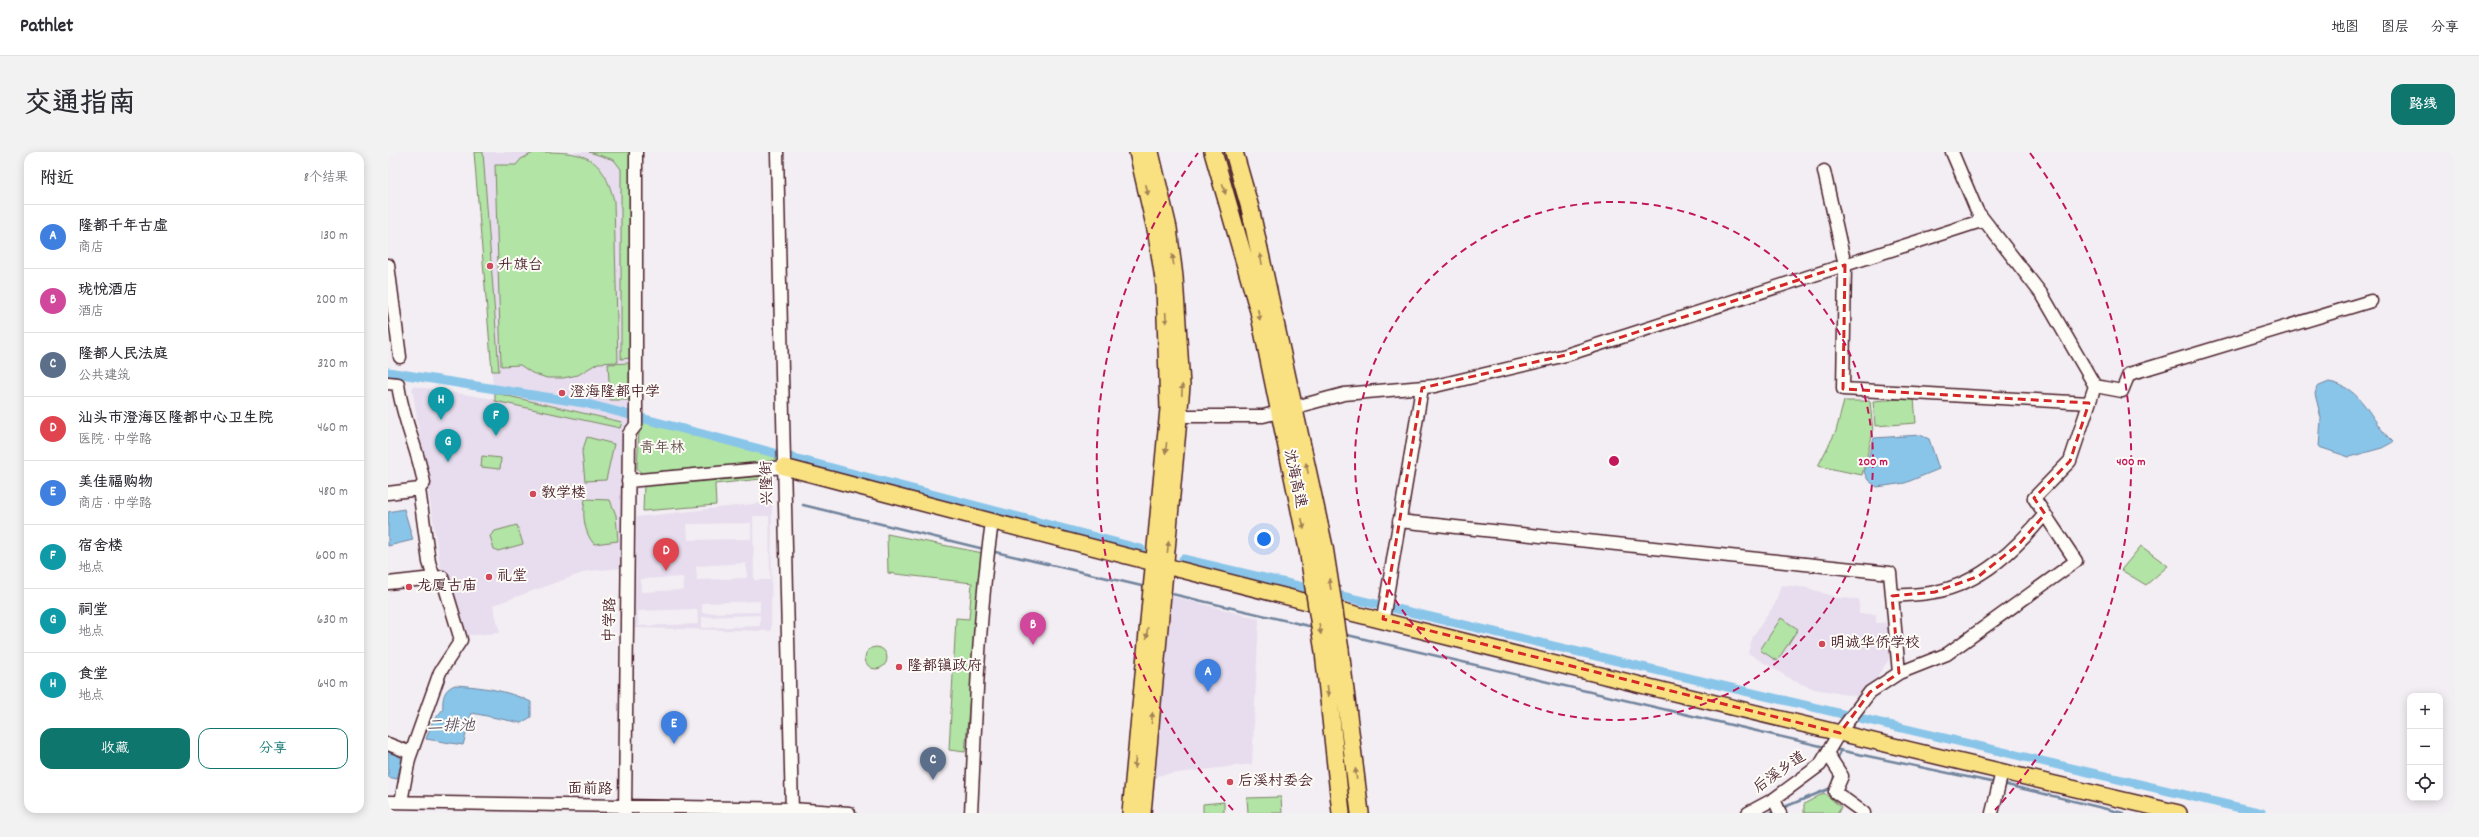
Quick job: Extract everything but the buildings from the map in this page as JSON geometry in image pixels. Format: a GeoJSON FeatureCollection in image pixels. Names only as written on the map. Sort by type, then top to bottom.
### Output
{"type":"FeatureCollection","features":[{"type":"Feature","properties":{"kind":"highway","name":"沈海高速"},"geometry":{"type":"LineString","coordinates":[[1213,152],[1259,311],[1316,548]]}},
{"type":"Feature","properties":{"kind":"highway","name":"沈海高速"},"geometry":{"type":"LineString","coordinates":[[1234,152],[1250,208],[1316,548],[1360,813]]}},
{"type":"Feature","properties":{"kind":"highway","name":"沈海高速"},"geometry":{"type":"LineString","coordinates":[[1332,651],[1341,813]]}},
{"type":"Feature","properties":{"kind":"main road"},"geometry":{"type":"LineString","coordinates":[[1138,152],[1156,234],[1164,286],[1167,334],[1168,416],[1160,564],[1143,813]]}},
{"type":"Feature","properties":{"kind":"main road"},"geometry":{"type":"LineString","coordinates":[[1151,152],[1169,228],[1181,344],[1180,416],[1160,564]]}},
{"type":"Feature","properties":{"kind":"main road"},"geometry":{"type":"LineString","coordinates":[[784,467],[992,522],[1383,619],[1833,743],[2000,779],[2179,813]]}},
{"type":"Feature","properties":{"kind":"main road"},"geometry":{"type":"LineString","coordinates":[[1130,813],[1158,590]]}},
{"type":"Feature","properties":{"kind":"street","name":"中学路"},"geometry":{"type":"LineString","coordinates":[[625,810],[628,481],[636,395],[636,152]]}},
{"type":"Feature","properties":{"kind":"street","name":"兴隆街"},"geometry":{"type":"LineString","coordinates":[[777,152],[792,811]]}},
{"type":"Feature","properties":{"kind":"street"},"geometry":{"type":"LineString","coordinates":[[1892,596],[1935,592],[1979,576],[2020,543],[2045,514],[2034,498],[2070,461],[2095,386],[2043,296],[1977,211],[1952,152]]}},
{"type":"Feature","properties":{"kind":"street"},"geometry":{"type":"LineString","coordinates":[[1824,171],[1845,265],[1843,389],[2089,403]]}},
{"type":"Feature","properties":{"kind":"street"},"geometry":{"type":"LineString","coordinates":[[1303,405],[1344,394],[1422,388],[1566,355],[1984,220]]}},
{"type":"Feature","properties":{"kind":"street"},"geometry":{"type":"LineString","coordinates":[[388,265],[400,357]]}},
{"type":"Feature","properties":{"kind":"street"},"geometry":{"type":"LineString","coordinates":[[2095,386],[2122,391],[2129,374],[2371,301]]}},
{"type":"Feature","properties":{"kind":"street"},"geometry":{"type":"LineString","coordinates":[[388,383],[398,384],[401,407],[421,463],[424,483],[419,489],[388,493]]}},
{"type":"Feature","properties":{"kind":"street"},"geometry":{"type":"LineString","coordinates":[[1383,619],[1422,388]]}},
{"type":"Feature","properties":{"kind":"street"},"geometry":{"type":"LineString","coordinates":[[1180,416],[1263,416],[1271,414]]}},
{"type":"Feature","properties":{"kind":"street"},"geometry":{"type":"LineString","coordinates":[[628,481],[784,467]]}},
{"type":"Feature","properties":{"kind":"street"},"geometry":{"type":"LineString","coordinates":[[419,489],[429,562],[434,578]]}},
{"type":"Feature","properties":{"kind":"street","name":"后溪乡道"},"geometry":{"type":"LineString","coordinates":[[1748,813],[1778,808],[1820,765],[1833,743],[1870,692],[1899,673],[1947,654],[2076,561],[2045,514]]}},
{"type":"Feature","properties":{"kind":"street"},"geometry":{"type":"LineString","coordinates":[[1399,521],[1890,573],[1899,673]]}},
{"type":"Feature","properties":{"kind":"street"},"geometry":{"type":"LineString","coordinates":[[971,813],[978,667],[987,556],[992,522]]}},
{"type":"Feature","properties":{"kind":"street"},"geometry":{"type":"LineString","coordinates":[[388,583],[442,577],[460,640],[440,672],[411,753],[401,802]]}},
{"type":"Feature","properties":{"kind":"street"},"geometry":{"type":"LineString","coordinates":[[1833,743],[1836,768],[1842,776],[1835,792],[1864,813]]}},
{"type":"Feature","properties":{"kind":"street"},"geometry":{"type":"LineString","coordinates":[[388,744],[411,753]]}},
{"type":"Feature","properties":{"kind":"street"},"geometry":{"type":"LineString","coordinates":[[1992,813],[2000,779]]}},
{"type":"Feature","properties":{"kind":"street","name":"面前路"},"geometry":{"type":"LineString","coordinates":[[388,802],[519,809],[792,811],[849,813]]}},
{"type":"Feature","properties":{"kind":"highlighted area"},"geometry":{"type":"Polygon","coordinates":[[[1845,265],[1843,389],[2089,403],[2070,461],[2034,498],[2045,514],[2020,543],[1979,576],[1935,592],[1892,596],[1899,673],[1870,692],[1840,733],[1383,619],[1422,388],[1566,355],[1845,265]]]}},
{"type":"Feature","properties":{"kind":"shaded area","name":"澄海隆都中学"},"geometry":{"type":"Polygon","coordinates":[[[474,152],[634,152],[630,428],[622,435],[624,568],[588,571],[493,605],[500,633],[458,636],[442,577],[412,386],[494,399],[474,152]]]}},
{"type":"Feature","properties":{"kind":"shaded area"},"geometry":{"type":"Polygon","coordinates":[[[772,502],[771,631],[634,628],[637,517],[772,502]],[[753,516],[754,580],[770,580],[769,516],[753,516]],[[751,523],[687,524],[688,540],[751,539],[751,523]],[[746,563],[696,566],[697,580],[747,578],[746,563]],[[683,577],[641,579],[641,592],[684,590],[683,577]],[[760,601],[702,603],[702,613],[760,612],[760,601]],[[697,609],[638,611],[638,626],[698,624],[697,609]],[[760,615],[702,617],[702,628],[760,626],[760,615]]]}},
{"type":"Feature","properties":{"kind":"shaded area","name":"明诚华侨学校"},"geometry":{"type":"Polygon","coordinates":[[[1781,585],[1808,588],[1838,598],[1859,599],[1859,614],[1876,614],[1876,623],[1892,622],[1894,652],[1873,683],[1859,697],[1815,689],[1794,681],[1748,653],[1753,636],[1775,604],[1781,585]]]}},
{"type":"Feature","properties":{"kind":"shaded area"},"geometry":{"type":"Polygon","coordinates":[[[1169,595],[1259,619],[1252,764],[1153,776],[1169,595]]]}},
{"type":"Feature","properties":{"kind":"green space"},"geometry":{"type":"Polygon","coordinates":[[[474,152],[483,152],[499,371],[492,371],[474,152]]]}},
{"type":"Feature","properties":{"kind":"green space"},"geometry":{"type":"Polygon","coordinates":[[[535,152],[565,153],[587,158],[596,164],[603,173],[614,201],[618,362],[598,363],[578,375],[563,378],[547,378],[532,373],[520,365],[501,366],[495,165],[516,165],[521,159],[535,152]]]}},
{"type":"Feature","properties":{"kind":"green space"},"geometry":{"type":"Polygon","coordinates":[[[589,152],[631,152],[631,358],[621,359],[621,169],[614,160],[589,152]]]}},
{"type":"Feature","properties":{"kind":"green space"},"geometry":{"type":"Polygon","coordinates":[[[629,363],[630,400],[610,400],[608,364],[629,363]]]}},
{"type":"Feature","properties":{"kind":"green space"},"geometry":{"type":"Polygon","coordinates":[[[495,393],[622,422],[620,428],[495,401],[495,393]]]}},
{"type":"Feature","properties":{"kind":"green space"},"geometry":{"type":"Polygon","coordinates":[[[1914,398],[1916,423],[1875,426],[1873,401],[1914,398]]]}},
{"type":"Feature","properties":{"kind":"green space"},"geometry":{"type":"Polygon","coordinates":[[[1844,401],[1870,401],[1873,432],[1862,475],[1818,466],[1836,431],[1844,401]]]}},
{"type":"Feature","properties":{"kind":"green space","name":"青年林"},"geometry":{"type":"Polygon","coordinates":[[[643,419],[775,453],[776,461],[644,477],[637,468],[639,430],[643,419]]]}},
{"type":"Feature","properties":{"kind":"green space"},"geometry":{"type":"Polygon","coordinates":[[[587,437],[614,444],[606,480],[585,481],[582,452],[587,437]]]}},
{"type":"Feature","properties":{"kind":"green space"},"geometry":{"type":"Polygon","coordinates":[[[482,456],[501,458],[500,469],[481,467],[482,456]]]}},
{"type":"Feature","properties":{"kind":"green space"},"geometry":{"type":"Polygon","coordinates":[[[770,470],[770,478],[715,484],[716,505],[643,511],[644,485],[770,470]]]}},
{"type":"Feature","properties":{"kind":"green space"},"geometry":{"type":"Polygon","coordinates":[[[585,499],[610,500],[616,515],[618,541],[594,544],[586,529],[584,511],[585,499]]]}},
{"type":"Feature","properties":{"kind":"green space"},"geometry":{"type":"Polygon","coordinates":[[[517,525],[523,544],[498,551],[494,549],[490,536],[495,531],[517,525]]]}},
{"type":"Feature","properties":{"kind":"green space"},"geometry":{"type":"Polygon","coordinates":[[[887,534],[983,553],[965,752],[949,750],[956,618],[969,619],[972,583],[888,573],[887,534]]]}},
{"type":"Feature","properties":{"kind":"green space"},"geometry":{"type":"Polygon","coordinates":[[[2141,546],[2168,566],[2146,585],[2121,570],[2141,546]]]}},
{"type":"Feature","properties":{"kind":"green space"},"geometry":{"type":"Polygon","coordinates":[[[1781,618],[1798,629],[1777,661],[1760,650],[1781,618]]]}},
{"type":"Feature","properties":{"kind":"green space"},"geometry":{"type":"Polygon","coordinates":[[[876,647],[884,650],[887,658],[884,666],[876,669],[868,666],[865,658],[868,650],[876,647]]]}},
{"type":"Feature","properties":{"kind":"green space"},"geometry":{"type":"Polygon","coordinates":[[[1824,793],[1841,807],[1838,813],[1804,813],[1804,804],[1824,793]]]}},
{"type":"Feature","properties":{"kind":"green space"},"geometry":{"type":"Polygon","coordinates":[[[1281,797],[1282,813],[1248,813],[1247,798],[1281,797]]]}},
{"type":"Feature","properties":{"kind":"green space"},"geometry":{"type":"Polygon","coordinates":[[[1224,802],[1224,813],[1203,813],[1203,804],[1224,802]]]}},
{"type":"Feature","properties":{"kind":"water"},"geometry":{"type":"Polygon","coordinates":[[[2329,382],[2341,385],[2358,398],[2393,442],[2382,448],[2349,457],[2319,447],[2321,418],[2315,394],[2317,387],[2329,382]]]}},
{"type":"Feature","properties":{"kind":"water"},"geometry":{"type":"Polygon","coordinates":[[[1920,435],[1929,439],[1939,469],[1905,483],[1877,487],[1868,480],[1864,472],[1874,438],[1920,435]]]}},
{"type":"Feature","properties":{"kind":"water"},"geometry":{"type":"Polygon","coordinates":[[[404,509],[413,540],[388,546],[388,512],[404,509]]]}},
{"type":"Feature","properties":{"kind":"water","name":"二排池"},"geometry":{"type":"Polygon","coordinates":[[[455,685],[494,690],[522,698],[531,702],[531,717],[521,723],[472,713],[463,745],[426,739],[432,723],[443,709],[444,694],[448,689],[455,685]]]}},
{"type":"Feature","properties":{"kind":"water"},"geometry":{"type":"Polygon","coordinates":[[[388,752],[400,757],[402,760],[397,779],[388,777],[388,752]]]}},
{"type":"Feature","properties":{"kind":"waterway"},"geometry":{"type":"LineString","coordinates":[[388,372],[584,403],[1141,549]]}},
{"type":"Feature","properties":{"kind":"waterway"},"geometry":{"type":"LineString","coordinates":[[803,505],[984,549]]}},
{"type":"Feature","properties":{"kind":"waterway"},"geometry":{"type":"LineString","coordinates":[[991,551],[1146,587]]}},
{"type":"Feature","properties":{"kind":"waterway"},"geometry":{"type":"LineString","coordinates":[[1183,559],[1316,590]]}},
{"type":"Feature","properties":{"kind":"waterway"},"geometry":{"type":"LineString","coordinates":[[1168,593],[1313,627]]}},
{"type":"Feature","properties":{"kind":"waterway"},"geometry":{"type":"LineString","coordinates":[[1329,593],[2262,813]]}},
{"type":"Feature","properties":{"kind":"waterway"},"geometry":{"type":"LineString","coordinates":[[1343,634],[1825,747]]}},
{"type":"Feature","properties":{"kind":"waterway"},"geometry":{"type":"LineString","coordinates":[[1834,749],[1996,783]]}},
{"type":"Feature","properties":{"kind":"waterway"},"geometry":{"type":"LineString","coordinates":[[1837,762],[1840,751]]}},
{"type":"Feature","properties":{"kind":"waterway"},"geometry":{"type":"LineString","coordinates":[[1782,808],[1831,788],[1835,773]]}},
{"type":"Feature","properties":{"kind":"waterway"},"geometry":{"type":"LineString","coordinates":[[2003,784],[2123,813]]}},
{"type":"Feature","properties":{"kind":"waterway"},"geometry":{"type":"LineString","coordinates":[[1770,813],[1776,811]]}},
{"type":"Feature","properties":{"kind":"place","name":"升旗台"},"geometry":{"type":"Point","coordinates":[490,266]}},
{"type":"Feature","properties":{"kind":"place","name":"澄海隆都中学"},"geometry":{"type":"Point","coordinates":[562,393]}},
{"type":"Feature","properties":{"kind":"place","name":"食堂"},"geometry":{"type":"Point","coordinates":[441,420]}},
{"type":"Feature","properties":{"kind":"place","name":"宿舍楼"},"geometry":{"type":"Point","coordinates":[496,436]}},
{"type":"Feature","properties":{"kind":"place","name":"祠堂"},"geometry":{"type":"Point","coordinates":[448,462]}},
{"type":"Feature","properties":{"kind":"place","name":"教学楼"},"geometry":{"type":"Point","coordinates":[533,494]}},
{"type":"Feature","properties":{"kind":"place","name":"汕头市澄海区隆都中心卫生院"},"geometry":{"type":"Point","coordinates":[666,571]}},
{"type":"Feature","properties":{"kind":"place","name":"礼堂"},"geometry":{"type":"Point","coordinates":[489,577]}},
{"type":"Feature","properties":{"kind":"place","name":"龙厦古庙"},"geometry":{"type":"Point","coordinates":[409,587]}},
{"type":"Feature","properties":{"kind":"place","name":"明诚华侨学校"},"geometry":{"type":"Point","coordinates":[1822,644]}},
{"type":"Feature","properties":{"kind":"place","name":"珑悦酒店"},"geometry":{"type":"Point","coordinates":[1033,645]}},
{"type":"Feature","properties":{"kind":"place","name":"隆都镇政府"},"geometry":{"type":"Point","coordinates":[899,667]}},
{"type":"Feature","properties":{"kind":"place","name":"隆都千年古虚"},"geometry":{"type":"Point","coordinates":[1208,692]}},
{"type":"Feature","properties":{"kind":"place","name":"美佳福购物"},"geometry":{"type":"Point","coordinates":[674,744]}},
{"type":"Feature","properties":{"kind":"place","name":"隆都人民法庭"},"geometry":{"type":"Point","coordinates":[933,780]}},
{"type":"Feature","properties":{"kind":"place","name":"后溪村委会"},"geometry":{"type":"Point","coordinates":[1230,782]}}]}
